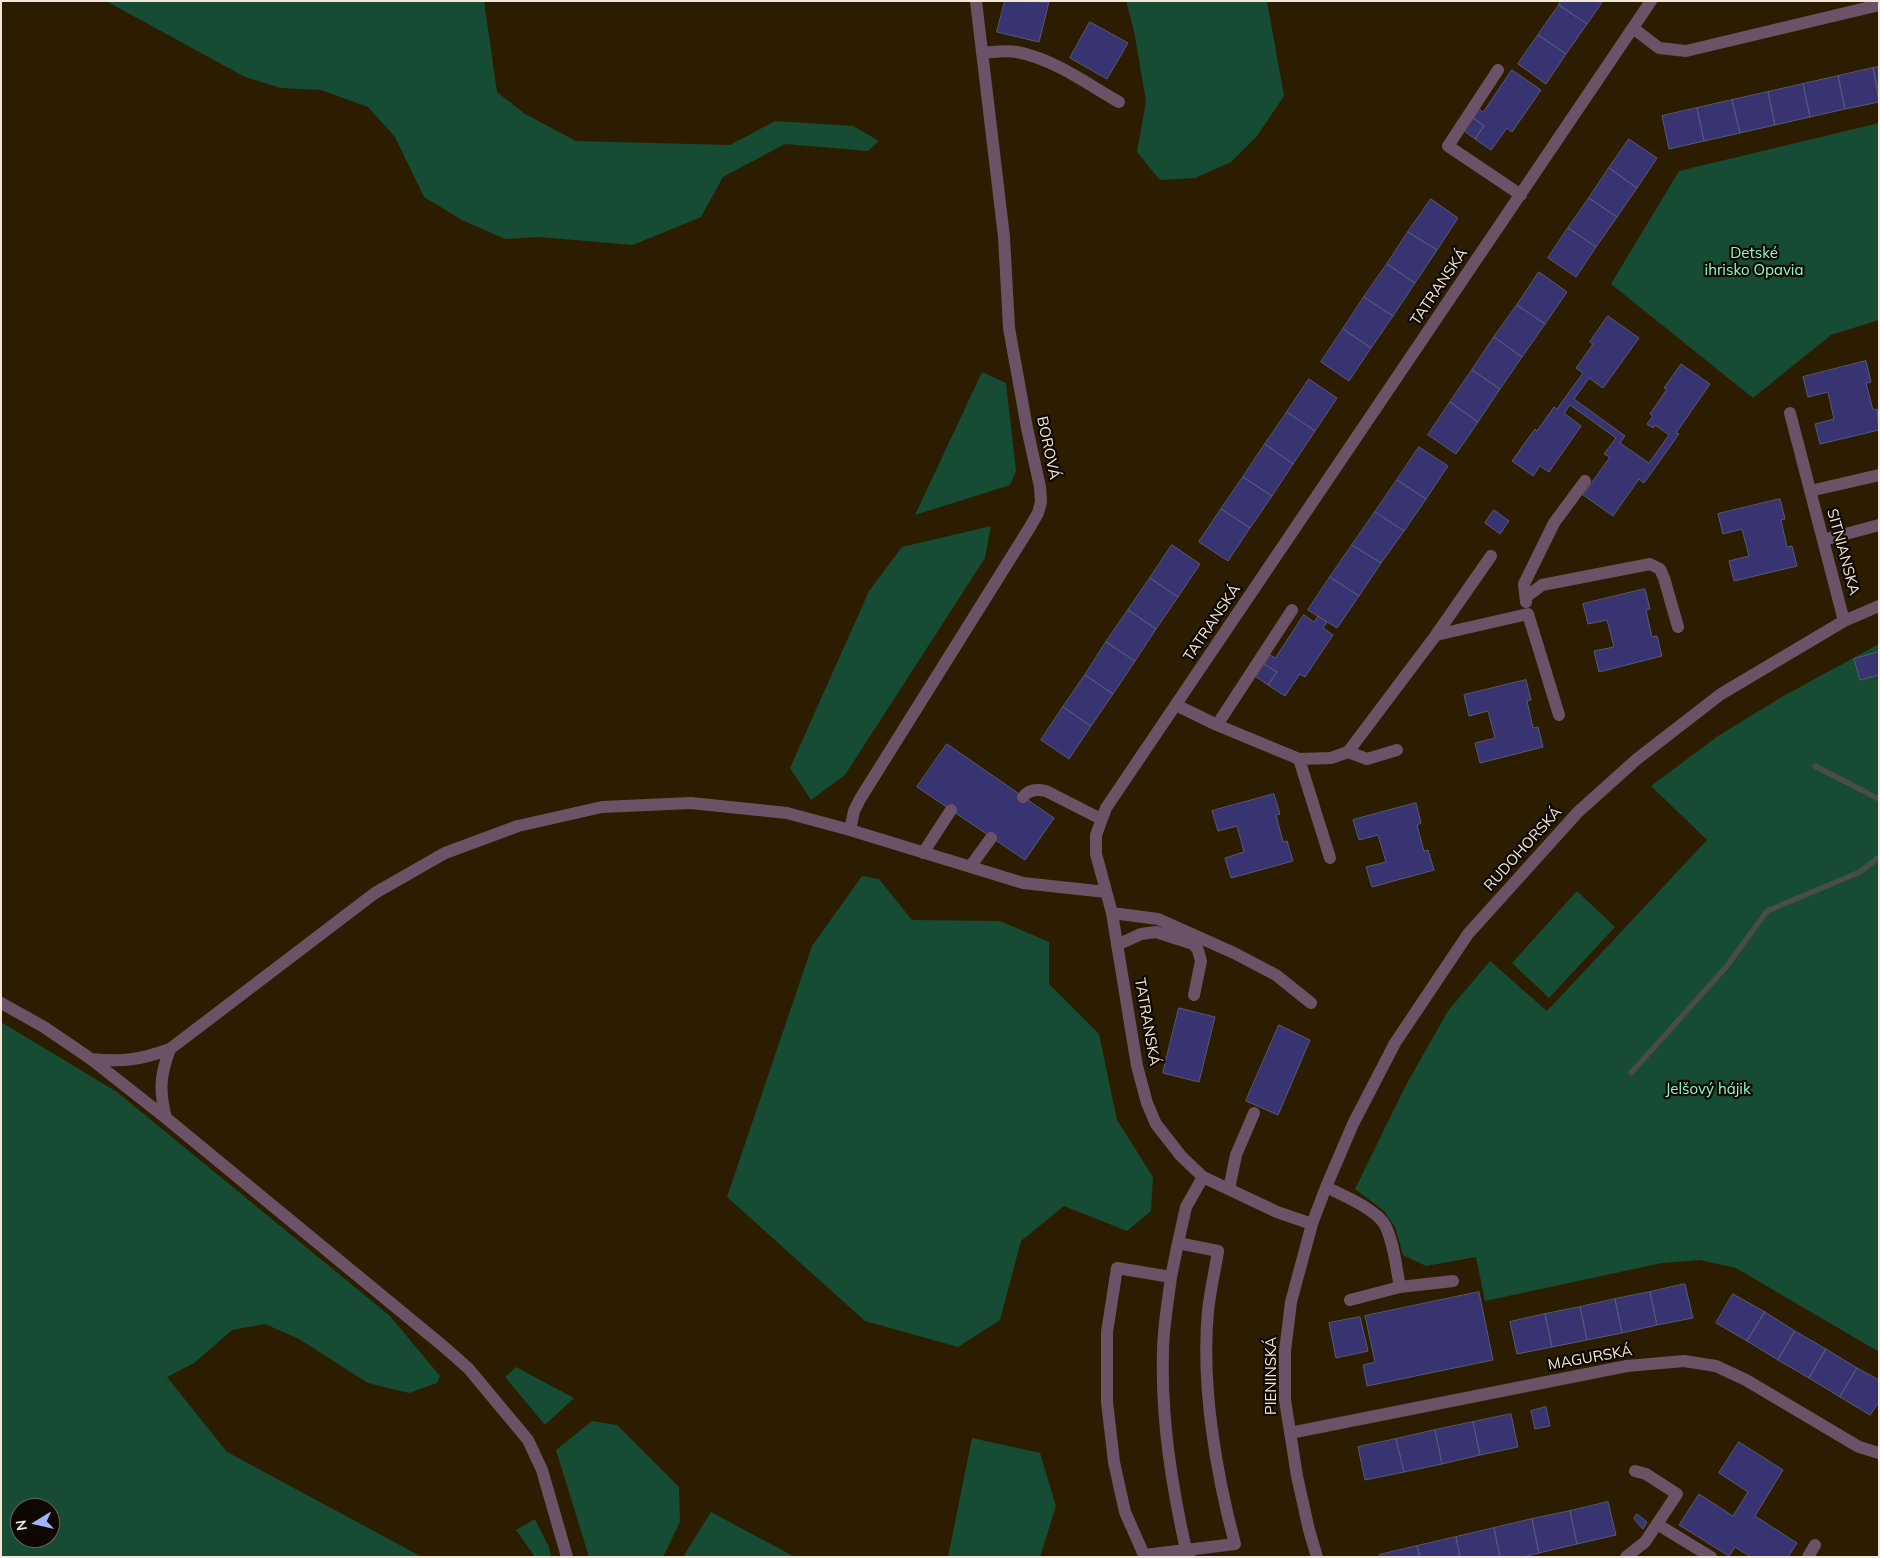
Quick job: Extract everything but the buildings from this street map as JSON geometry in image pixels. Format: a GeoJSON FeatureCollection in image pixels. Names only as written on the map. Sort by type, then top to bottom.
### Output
{"type":"FeatureCollection","features":[{"type":"Feature","properties":{"kind":"street","name":"BOROVÁ"},"geometry":{"type":"LineString","coordinates":[[850,830],[854,811],[860,799],[1030,527],[1038,513],[1041,502],[1040,487],[1030,444],[1009,328],[1004,237],[976,1]]}},
{"type":"Feature","properties":{"kind":"street","name":"TATRANSKÁ"},"geometry":{"type":"LineString","coordinates":[[1312,1224],[1277,1212],[1203,1177],[1181,1156],[1156,1124],[1147,1103],[1137,1066],[1112,913],[1096,854],[1096,835],[1106,808],[1651,1]]}},
{"type":"Feature","properties":{"kind":"street"},"geometry":{"type":"LineString","coordinates":[[1633,28],[1659,48],[1686,51],[1879,5]]}},
{"type":"Feature","properties":{"kind":"street"},"geometry":{"type":"LineString","coordinates":[[982,53],[1005,51],[1032,56],[1047,62],[1119,102]]}},
{"type":"Feature","properties":{"kind":"street"},"geometry":{"type":"LineString","coordinates":[[1498,70],[1448,146],[1521,195]]}},
{"type":"Feature","properties":{"kind":"street","name":"SITNIANSKA"},"geometry":{"type":"LineString","coordinates":[[1790,413],[1844,621]]}},
{"type":"Feature","properties":{"kind":"street","name":"SITNIANSKA"},"geometry":{"type":"LineString","coordinates":[[1810,491],[1879,475]]}},
{"type":"Feature","properties":{"kind":"street"},"geometry":{"type":"LineString","coordinates":[[1559,715],[1528,614],[1524,584],[1554,523],[1585,481]]}},
{"type":"Feature","properties":{"kind":"street"},"geometry":{"type":"LineString","coordinates":[[1823,540],[1879,525]]}},
{"type":"Feature","properties":{"kind":"street"},"geometry":{"type":"LineString","coordinates":[[1176,705],[1217,725],[1299,759],[1331,758],[1348,752],[1436,635],[1491,556]]}},
{"type":"Feature","properties":{"kind":"street"},"geometry":{"type":"LineString","coordinates":[[1526,597],[1542,586],[1650,564],[1660,569],[1664,578],[1678,628]]}},
{"type":"Feature","properties":{"kind":"street","name":"RUDOHORSKÁ"},"geometry":{"type":"LineString","coordinates":[[1312,1224],[1353,1124],[1395,1042],[1468,934],[1572,818],[1637,759],[1721,694],[1844,621],[1879,606]]}},
{"type":"Feature","properties":{"kind":"street"},"geometry":{"type":"LineString","coordinates":[[1217,725],[1292,610]]}},
{"type":"Feature","properties":{"kind":"street"},"geometry":{"type":"LineString","coordinates":[[1436,635],[1528,614]]}},
{"type":"Feature","properties":{"kind":"street"},"geometry":{"type":"LineString","coordinates":[[1348,752],[1367,759],[1397,750]]}},
{"type":"Feature","properties":{"kind":"street"},"geometry":{"type":"LineString","coordinates":[[1299,759],[1330,858]]}},
{"type":"Feature","properties":{"kind":"street"},"geometry":{"type":"LineString","coordinates":[[1023,796],[1032,790],[1046,791],[1101,819]]}},
{"type":"Feature","properties":{"kind":"street"},"geometry":{"type":"LineString","coordinates":[[91,1059],[132,1060],[170,1049],[375,893],[445,853],[518,826],[602,807],[691,803],[787,813],[850,830],[1024,883],[1106,892]]}},
{"type":"Feature","properties":{"kind":"street"},"geometry":{"type":"LineString","coordinates":[[923,852],[951,810]]}},
{"type":"Feature","properties":{"kind":"street"},"geometry":{"type":"LineString","coordinates":[[970,867],[991,838]]}},
{"type":"Feature","properties":{"kind":"street"},"geometry":{"type":"LineString","coordinates":[[1112,913],[1158,919],[1234,953],[1276,975],[1310,1003]]}},
{"type":"Feature","properties":{"kind":"street"},"geometry":{"type":"LineString","coordinates":[[1117,945],[1141,934],[1156,932],[1193,944],[1198,950],[1201,961],[1194,995]]}},
{"type":"Feature","properties":{"kind":"street"},"geometry":{"type":"LineString","coordinates":[[1,1003],[91,1059],[166,1118],[468,1368],[528,1440],[542,1470],[567,1557]]}},
{"type":"Feature","properties":{"kind":"street"},"geometry":{"type":"LineString","coordinates":[[166,1118],[161,1099],[161,1082],[164,1064],[170,1049]]}},
{"type":"Feature","properties":{"kind":"street"},"geometry":{"type":"LineString","coordinates":[[1229,1189],[1236,1155],[1254,1113]]}},
{"type":"Feature","properties":{"kind":"street"},"geometry":{"type":"LineString","coordinates":[[1188,1554],[1174,1494],[1166,1436],[1163,1352],[1171,1277],[1186,1207],[1203,1177]]}},
{"type":"Feature","properties":{"kind":"street"},"geometry":{"type":"LineString","coordinates":[[1326,1187],[1370,1211],[1384,1224],[1390,1238],[1400,1287]]}},
{"type":"Feature","properties":{"kind":"street","name":"PIENINSKÁ"},"geometry":{"type":"LineString","coordinates":[[1312,1224],[1291,1302],[1285,1351],[1285,1400],[1309,1530],[1318,1557]]}},
{"type":"Feature","properties":{"kind":"street"},"geometry":{"type":"LineString","coordinates":[[1171,1277],[1117,1268],[1107,1332],[1107,1402],[1114,1462],[1124,1512],[1144,1555],[1188,1554],[1235,1544],[1223,1499],[1212,1427],[1207,1366],[1208,1311],[1218,1251],[1178,1243]]}},
{"type":"Feature","properties":{"kind":"street"},"geometry":{"type":"LineString","coordinates":[[1350,1300],[1400,1287],[1453,1281]]}},
{"type":"Feature","properties":{"kind":"street","name":"MAGURSKÁ"},"geometry":{"type":"LineString","coordinates":[[1290,1433],[1627,1366],[1684,1361],[1716,1366],[1746,1380],[1859,1447],[1879,1453]]}},
{"type":"Feature","properties":{"kind":"street"},"geometry":{"type":"LineString","coordinates":[[1626,1557],[1645,1542],[1677,1494],[1646,1474],[1635,1471]]}},
{"type":"Feature","properties":{"kind":"street"},"geometry":{"type":"LineString","coordinates":[[1657,1524],[1711,1557]]}},
{"type":"Feature","properties":{"kind":"street"},"geometry":{"type":"LineString","coordinates":[[1808,1557],[1815,1545]]}},
{"type":"Feature","properties":{"kind":"green space"},"geometry":{"type":"Polygon","coordinates":[[[106,1],[484,1],[497,92],[525,114],[576,141],[730,145],[775,121],[853,126],[879,141],[868,151],[785,144],[723,177],[701,217],[633,245],[539,237],[505,239],[462,220],[424,197],[395,137],[368,107],[321,90],[281,88],[245,77],[106,1]]]}},
{"type":"Feature","properties":{"kind":"green space"},"geometry":{"type":"Polygon","coordinates":[[[1126,1],[1267,1],[1284,96],[1257,136],[1231,162],[1195,178],[1160,180],[1137,152],[1146,101],[1134,31],[1126,1]]]}},
{"type":"Feature","properties":{"kind":"green space","name":"Detské ihrisko Opavia"},"geometry":{"type":"Polygon","coordinates":[[[1879,123],[1879,320],[1831,335],[1753,398],[1611,284],[1679,171],[1879,123]]]}},
{"type":"Feature","properties":{"kind":"green space"},"geometry":{"type":"Polygon","coordinates":[[[982,372],[1006,383],[1016,471],[1010,485],[915,515],[982,372]]]}},
{"type":"Feature","properties":{"kind":"green space"},"geometry":{"type":"Polygon","coordinates":[[[991,526],[985,558],[845,775],[811,800],[790,768],[869,591],[902,547],[991,526]]]}},
{"type":"Feature","properties":{"kind":"green space","name":"Jelšový hájik"},"geometry":{"type":"Polygon","coordinates":[[[1879,644],[1879,1352],[1736,1268],[1700,1260],[1662,1263],[1485,1301],[1476,1257],[1426,1266],[1403,1255],[1395,1227],[1383,1210],[1355,1189],[1406,1085],[1448,1011],[1490,961],[1547,1011],[1707,840],[1651,786],[1718,736],[1780,698],[1879,644]]]}},
{"type":"Feature","properties":{"kind":"green space"},"geometry":{"type":"Polygon","coordinates":[[[862,876],[879,879],[912,920],[1000,921],[1049,942],[1049,984],[1099,1034],[1117,1120],[1153,1177],[1151,1211],[1127,1231],[1064,1206],[1021,1241],[1000,1320],[958,1347],[865,1321],[727,1197],[812,946],[862,876]]]}},
{"type":"Feature","properties":{"kind":"green space"},"geometry":{"type":"Polygon","coordinates":[[[1577,891],[1615,927],[1549,998],[1512,963],[1577,891]]]}},
{"type":"Feature","properties":{"kind":"green space"},"geometry":{"type":"Polygon","coordinates":[[[1,1022],[117,1092],[390,1316],[440,1376],[437,1383],[409,1393],[368,1383],[299,1339],[265,1324],[232,1330],[194,1363],[167,1377],[227,1452],[422,1557],[1,1557],[1,1022]]]}},
{"type":"Feature","properties":{"kind":"green space"},"geometry":{"type":"Polygon","coordinates":[[[516,1367],[574,1398],[545,1425],[505,1377],[516,1367]]]}},
{"type":"Feature","properties":{"kind":"green space"},"geometry":{"type":"Polygon","coordinates":[[[592,1421],[617,1425],[679,1487],[680,1522],[663,1557],[589,1557],[556,1450],[592,1421]]]}},
{"type":"Feature","properties":{"kind":"green space"},"geometry":{"type":"Polygon","coordinates":[[[972,1438],[1040,1453],[1056,1506],[1040,1557],[948,1557],[972,1438]]]}},
{"type":"Feature","properties":{"kind":"green space"},"geometry":{"type":"Polygon","coordinates":[[[711,1512],[795,1557],[683,1557],[711,1512]]]}},
{"type":"Feature","properties":{"kind":"green space"},"geometry":{"type":"Polygon","coordinates":[[[535,1519],[549,1547],[551,1557],[535,1557],[516,1530],[535,1519]]]}},
{"type":"Feature","properties":{"kind":"waterway"},"geometry":{"type":"LineString","coordinates":[[1815,766],[1879,799]]}},
{"type":"Feature","properties":{"kind":"waterway"},"geometry":{"type":"LineString","coordinates":[[1631,1073],[1726,967],[1767,911],[1860,872],[1879,857]]}}]}
